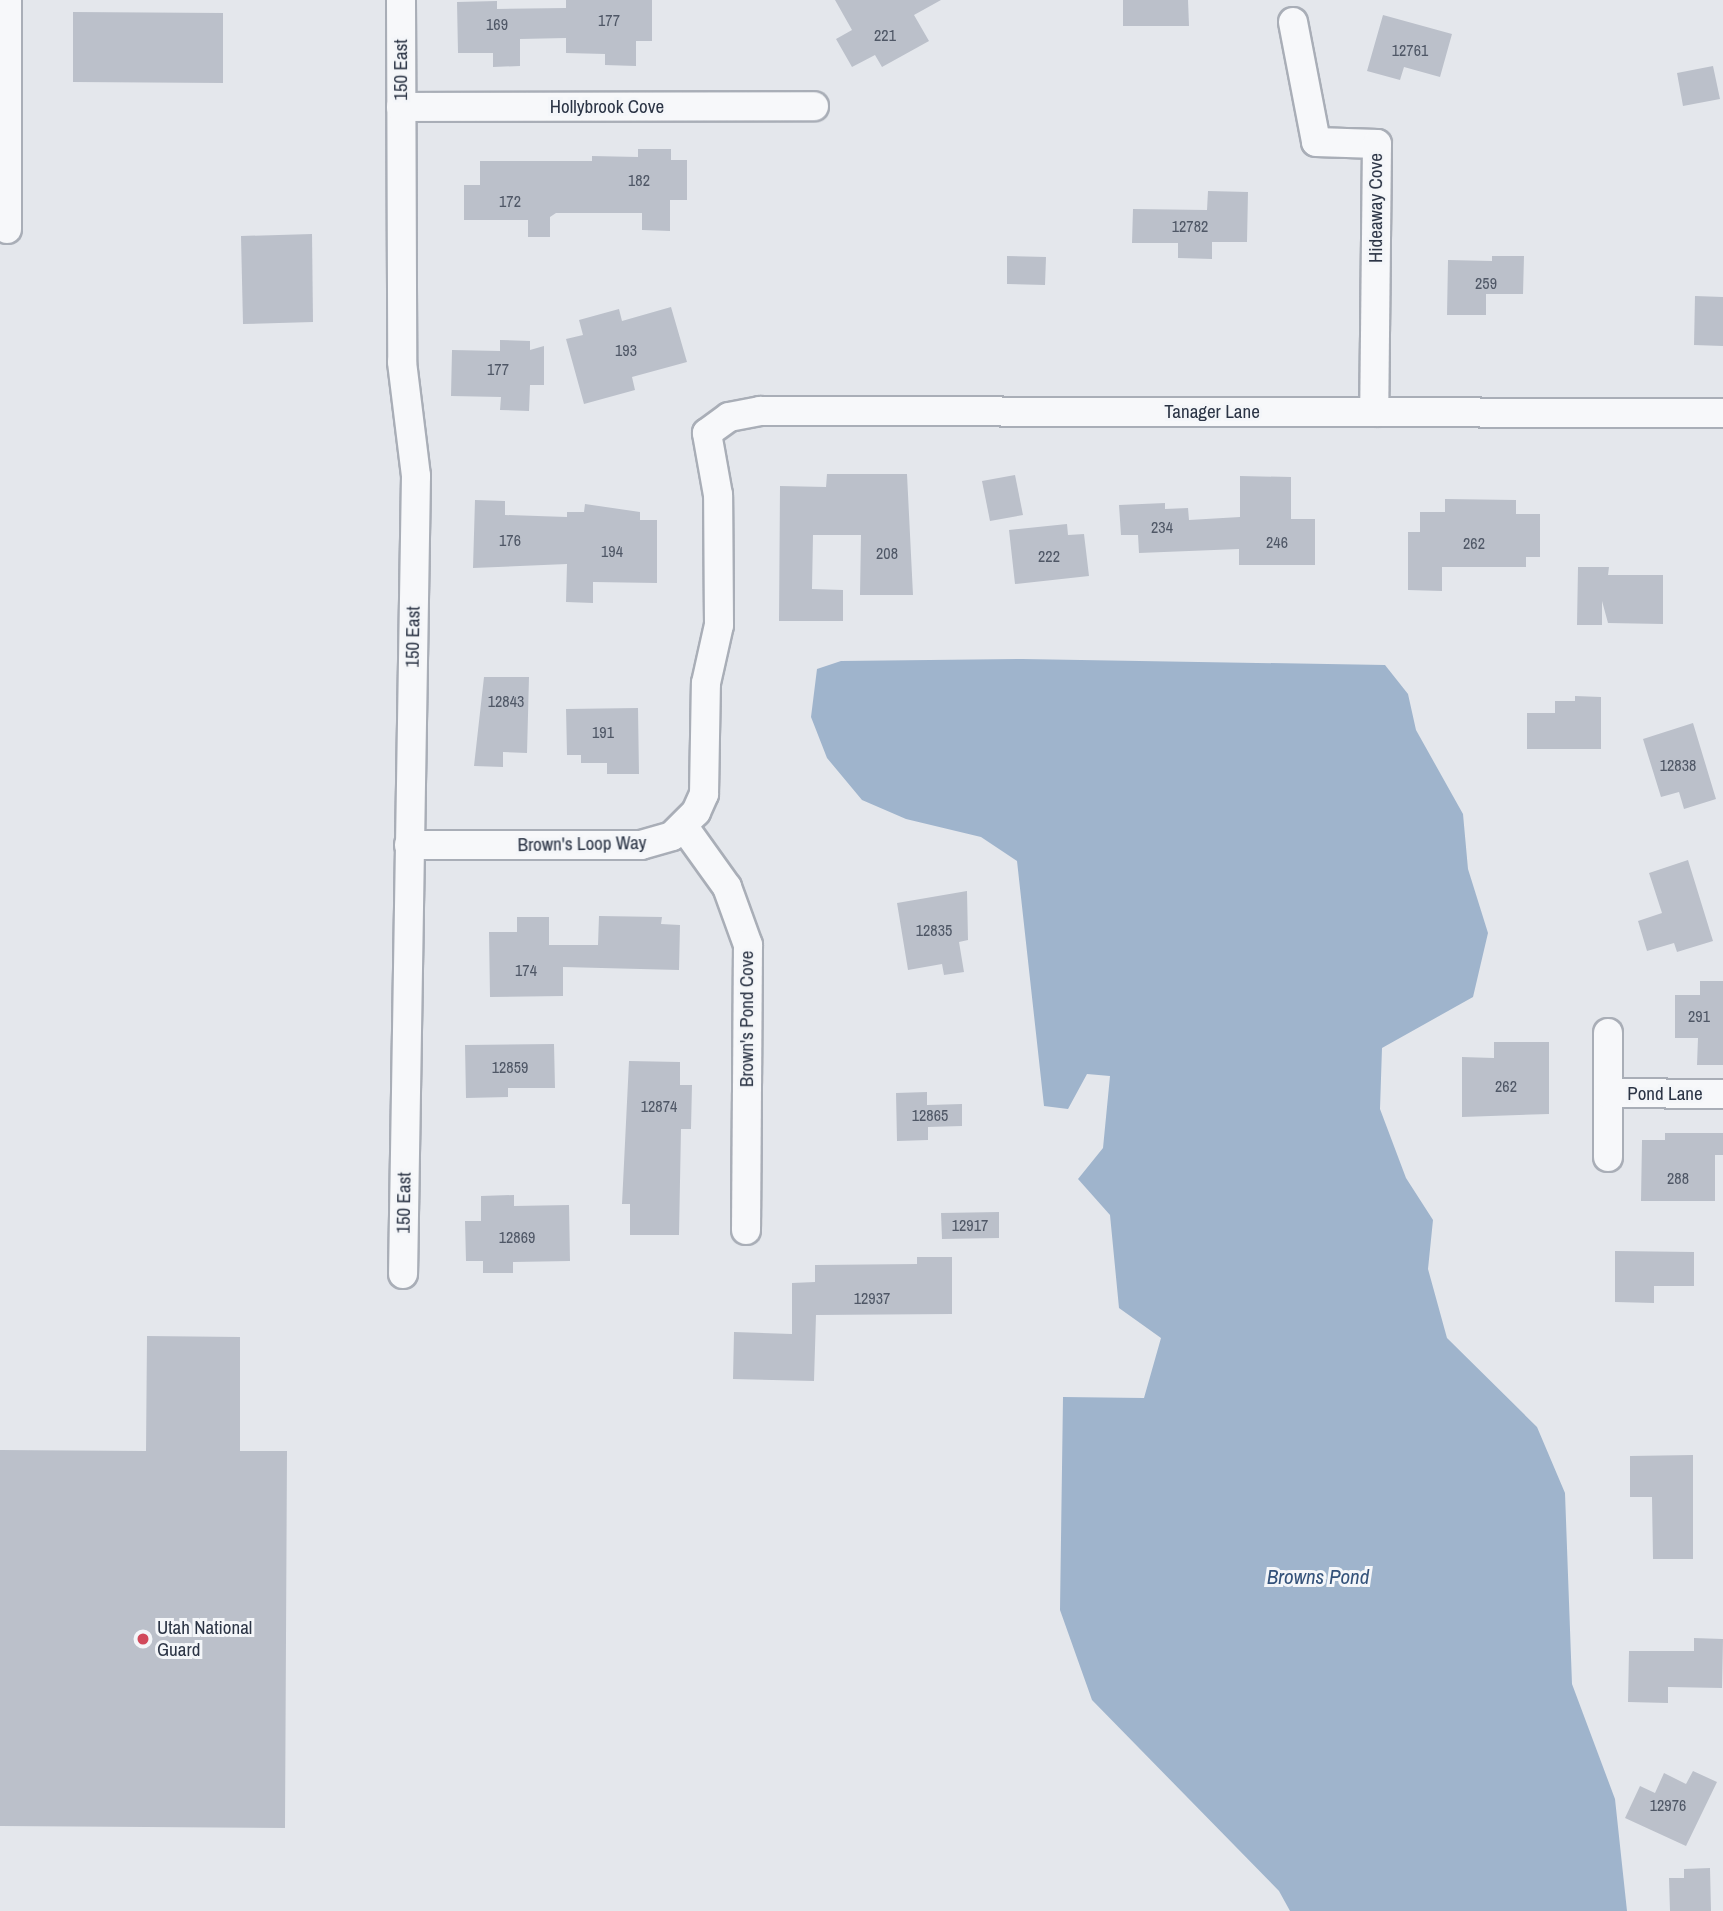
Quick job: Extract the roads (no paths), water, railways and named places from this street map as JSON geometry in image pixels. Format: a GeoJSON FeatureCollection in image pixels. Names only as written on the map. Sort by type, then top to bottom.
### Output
{"type":"FeatureCollection","features":[{"type":"Feature","properties":{"kind":"street"},"geometry":{"type":"LineString","coordinates":[[7,0],[7,229]]}},
{"type":"Feature","properties":{"kind":"street","name":"150 East"},"geometry":{"type":"LineString","coordinates":[[401,0],[402,362],[415,476],[403,1274]]}},
{"type":"Feature","properties":{"kind":"street","name":"Hideaway Cove"},"geometry":{"type":"LineString","coordinates":[[1293,22],[1316,142],[1377,144],[1374,412]]}},
{"type":"Feature","properties":{"kind":"street","name":"Hollybrook Cove"},"geometry":{"type":"LineString","coordinates":[[401,107],[814,106]]}},
{"type":"Feature","properties":{"kind":"street","name":"Tanager Lane"},"geometry":{"type":"LineString","coordinates":[[684,827],[704,794],[704,703],[719,625],[718,495],[707,433],[730,417],[760,411],[1723,413]]}},
{"type":"Feature","properties":{"kind":"street","name":"Brown's Loop Way"},"geometry":{"type":"LineString","coordinates":[[409,845],[641,845],[684,827]]}},
{"type":"Feature","properties":{"kind":"street","name":"Brown's Pond Cove"},"geometry":{"type":"LineString","coordinates":[[684,827],[727,887],[748,945],[746,1230]]}},
{"type":"Feature","properties":{"kind":"street","name":"Pond Lane"},"geometry":{"type":"LineString","coordinates":[[1608,1033],[1608,1157]]}},
{"type":"Feature","properties":{"kind":"street","name":"Pond Lane"},"geometry":{"type":"LineString","coordinates":[[1608,1093],[1723,1094]]}},
{"type":"Feature","properties":{"kind":"water","name":"Browns Pond"},"geometry":{"type":"Polygon","coordinates":[[[1022,659],[1385,665],[1408,694],[1416,730],[1463,814],[1468,869],[1488,933],[1473,997],[1382,1048],[1380,1109],[1406,1178],[1433,1220],[1428,1269],[1447,1338],[1537,1427],[1565,1493],[1572,1684],[1615,1799],[1627,1911],[1290,1911],[1279,1891],[1092,1700],[1060,1610],[1063,1397],[1144,1398],[1161,1338],[1119,1308],[1110,1215],[1078,1179],[1103,1148],[1110,1076],[1087,1074],[1068,1109],[1044,1106],[1017,861],[981,837],[906,819],[862,800],[827,758],[811,717],[817,669],[841,661],[1022,659]]]}},
{"type":"Feature","properties":{"kind":"place","name":"Utah National Guard"},"geometry":{"type":"Point","coordinates":[143,1639]}}]}
